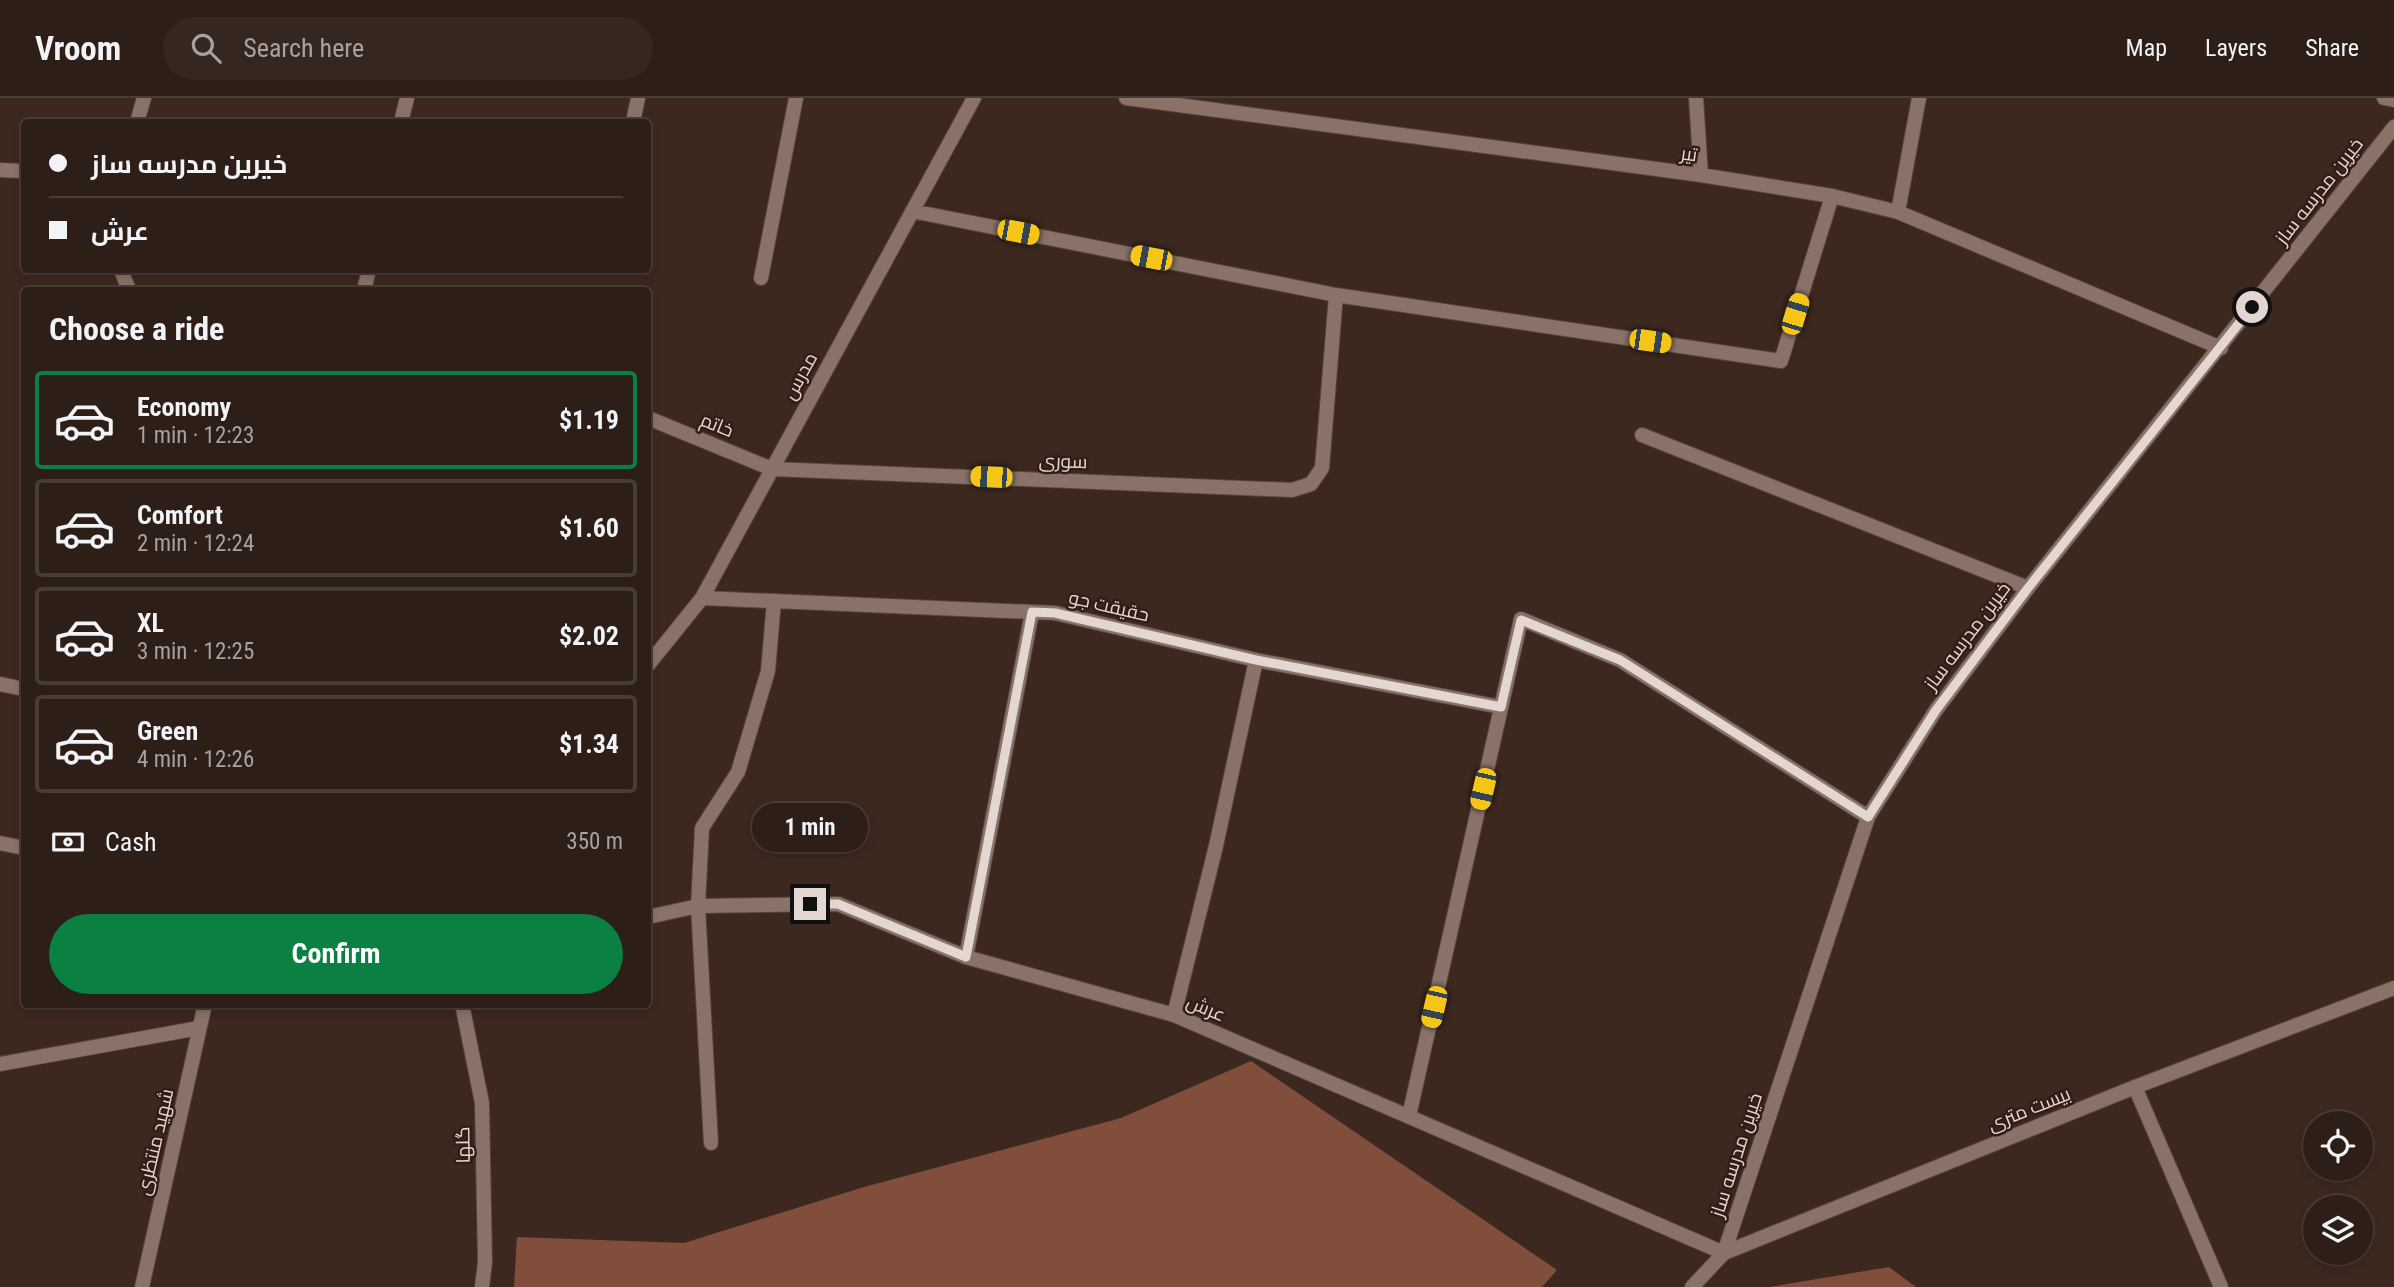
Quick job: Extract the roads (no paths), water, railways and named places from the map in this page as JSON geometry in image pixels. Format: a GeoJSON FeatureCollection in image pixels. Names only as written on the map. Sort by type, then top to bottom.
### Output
{"type":"FeatureCollection","features":[{"type":"Feature","properties":{"kind":"street"},"geometry":{"type":"LineString","coordinates":[[138,119],[144,98]]}},
{"type":"Feature","properties":{"kind":"street"},"geometry":{"type":"LineString","coordinates":[[402,119],[407,98]]}},
{"type":"Feature","properties":{"kind":"street"},"geometry":{"type":"LineString","coordinates":[[634,119],[638,98]]}},
{"type":"Feature","properties":{"kind":"street"},"geometry":{"type":"LineString","coordinates":[[761,278],[796,98]]}},
{"type":"Feature","properties":{"kind":"street","name":"مدرس"},"geometry":{"type":"LineString","coordinates":[[651,661],[702,598],[974,98]]}},
{"type":"Feature","properties":{"kind":"street","name":"تیر"},"geometry":{"type":"LineString","coordinates":[[1126,98],[1701,175],[1832,196],[1898,212],[2221,348]]}},
{"type":"Feature","properties":{"kind":"street"},"geometry":{"type":"LineString","coordinates":[[1696,98],[1701,175]]}},
{"type":"Feature","properties":{"kind":"street"},"geometry":{"type":"LineString","coordinates":[[1898,212],[1919,98]]}},
{"type":"Feature","properties":{"kind":"street"},"geometry":{"type":"LineString","coordinates":[[2384,98],[2394,100]]}},
{"type":"Feature","properties":{"kind":"street","name":"خیرین مدرسه ساز"},"geometry":{"type":"LineString","coordinates":[[1724,1253],[1868,817],[1936,710],[2028,588],[2394,127]]}},
{"type":"Feature","properties":{"kind":"street"},"geometry":{"type":"LineString","coordinates":[[0,170],[21,171]]}},
{"type":"Feature","properties":{"kind":"street"},"geometry":{"type":"LineString","coordinates":[[912,211],[1336,295],[1781,361],[1832,196]]}},
{"type":"Feature","properties":{"kind":"street","name":"سوری"},"geometry":{"type":"LineString","coordinates":[[772,469],[1292,490],[1311,484],[1322,468],[1336,295]]}},
{"type":"Feature","properties":{"kind":"street","name":"خاتم"},"geometry":{"type":"LineString","coordinates":[[651,419],[772,469]]}},
{"type":"Feature","properties":{"kind":"street"},"geometry":{"type":"LineString","coordinates":[[1642,435],[2028,588]]}},
{"type":"Feature","properties":{"kind":"street","name":"حقیقت جو"},"geometry":{"type":"LineString","coordinates":[[702,598],[1055,613],[1256,660],[1501,707]]}},
{"type":"Feature","properties":{"kind":"street"},"geometry":{"type":"LineString","coordinates":[[711,1143],[698,906],[702,828],[738,772],[768,671],[774,601]]}},
{"type":"Feature","properties":{"kind":"street"},"geometry":{"type":"LineString","coordinates":[[966,957],[1032,612]]}},
{"type":"Feature","properties":{"kind":"street"},"geometry":{"type":"LineString","coordinates":[[1409,1116],[1521,620],[1620,660],[1868,817]]}},
{"type":"Feature","properties":{"kind":"street"},"geometry":{"type":"LineString","coordinates":[[1174,1014],[1216,846],[1256,660]]}},
{"type":"Feature","properties":{"kind":"street"},"geometry":{"type":"LineString","coordinates":[[0,684],[21,688]]}},
{"type":"Feature","properties":{"kind":"street"},"geometry":{"type":"LineString","coordinates":[[0,843],[21,847]]}},
{"type":"Feature","properties":{"kind":"street","name":"عرش"},"geometry":{"type":"LineString","coordinates":[[651,916],[698,906],[838,904],[966,957],[1174,1014],[1724,1253]]}},
{"type":"Feature","properties":{"kind":"street","name":"بیست متری"},"geometry":{"type":"LineString","coordinates":[[1692,1287],[1724,1253],[2134,1087],[2394,988]]}},
{"type":"Feature","properties":{"kind":"street","name":"شهید منتظری"},"geometry":{"type":"LineString","coordinates":[[142,1287],[204,1008]]}},
{"type":"Feature","properties":{"kind":"street","name":"گلها"},"geometry":{"type":"LineString","coordinates":[[463,1008],[482,1103],[485,1262],[482,1287]]}},
{"type":"Feature","properties":{"kind":"street"},"geometry":{"type":"LineString","coordinates":[[0,1064],[200,1028]]}},
{"type":"Feature","properties":{"kind":"street"},"geometry":{"type":"LineString","coordinates":[[2134,1087],[2221,1287]]}}]}
